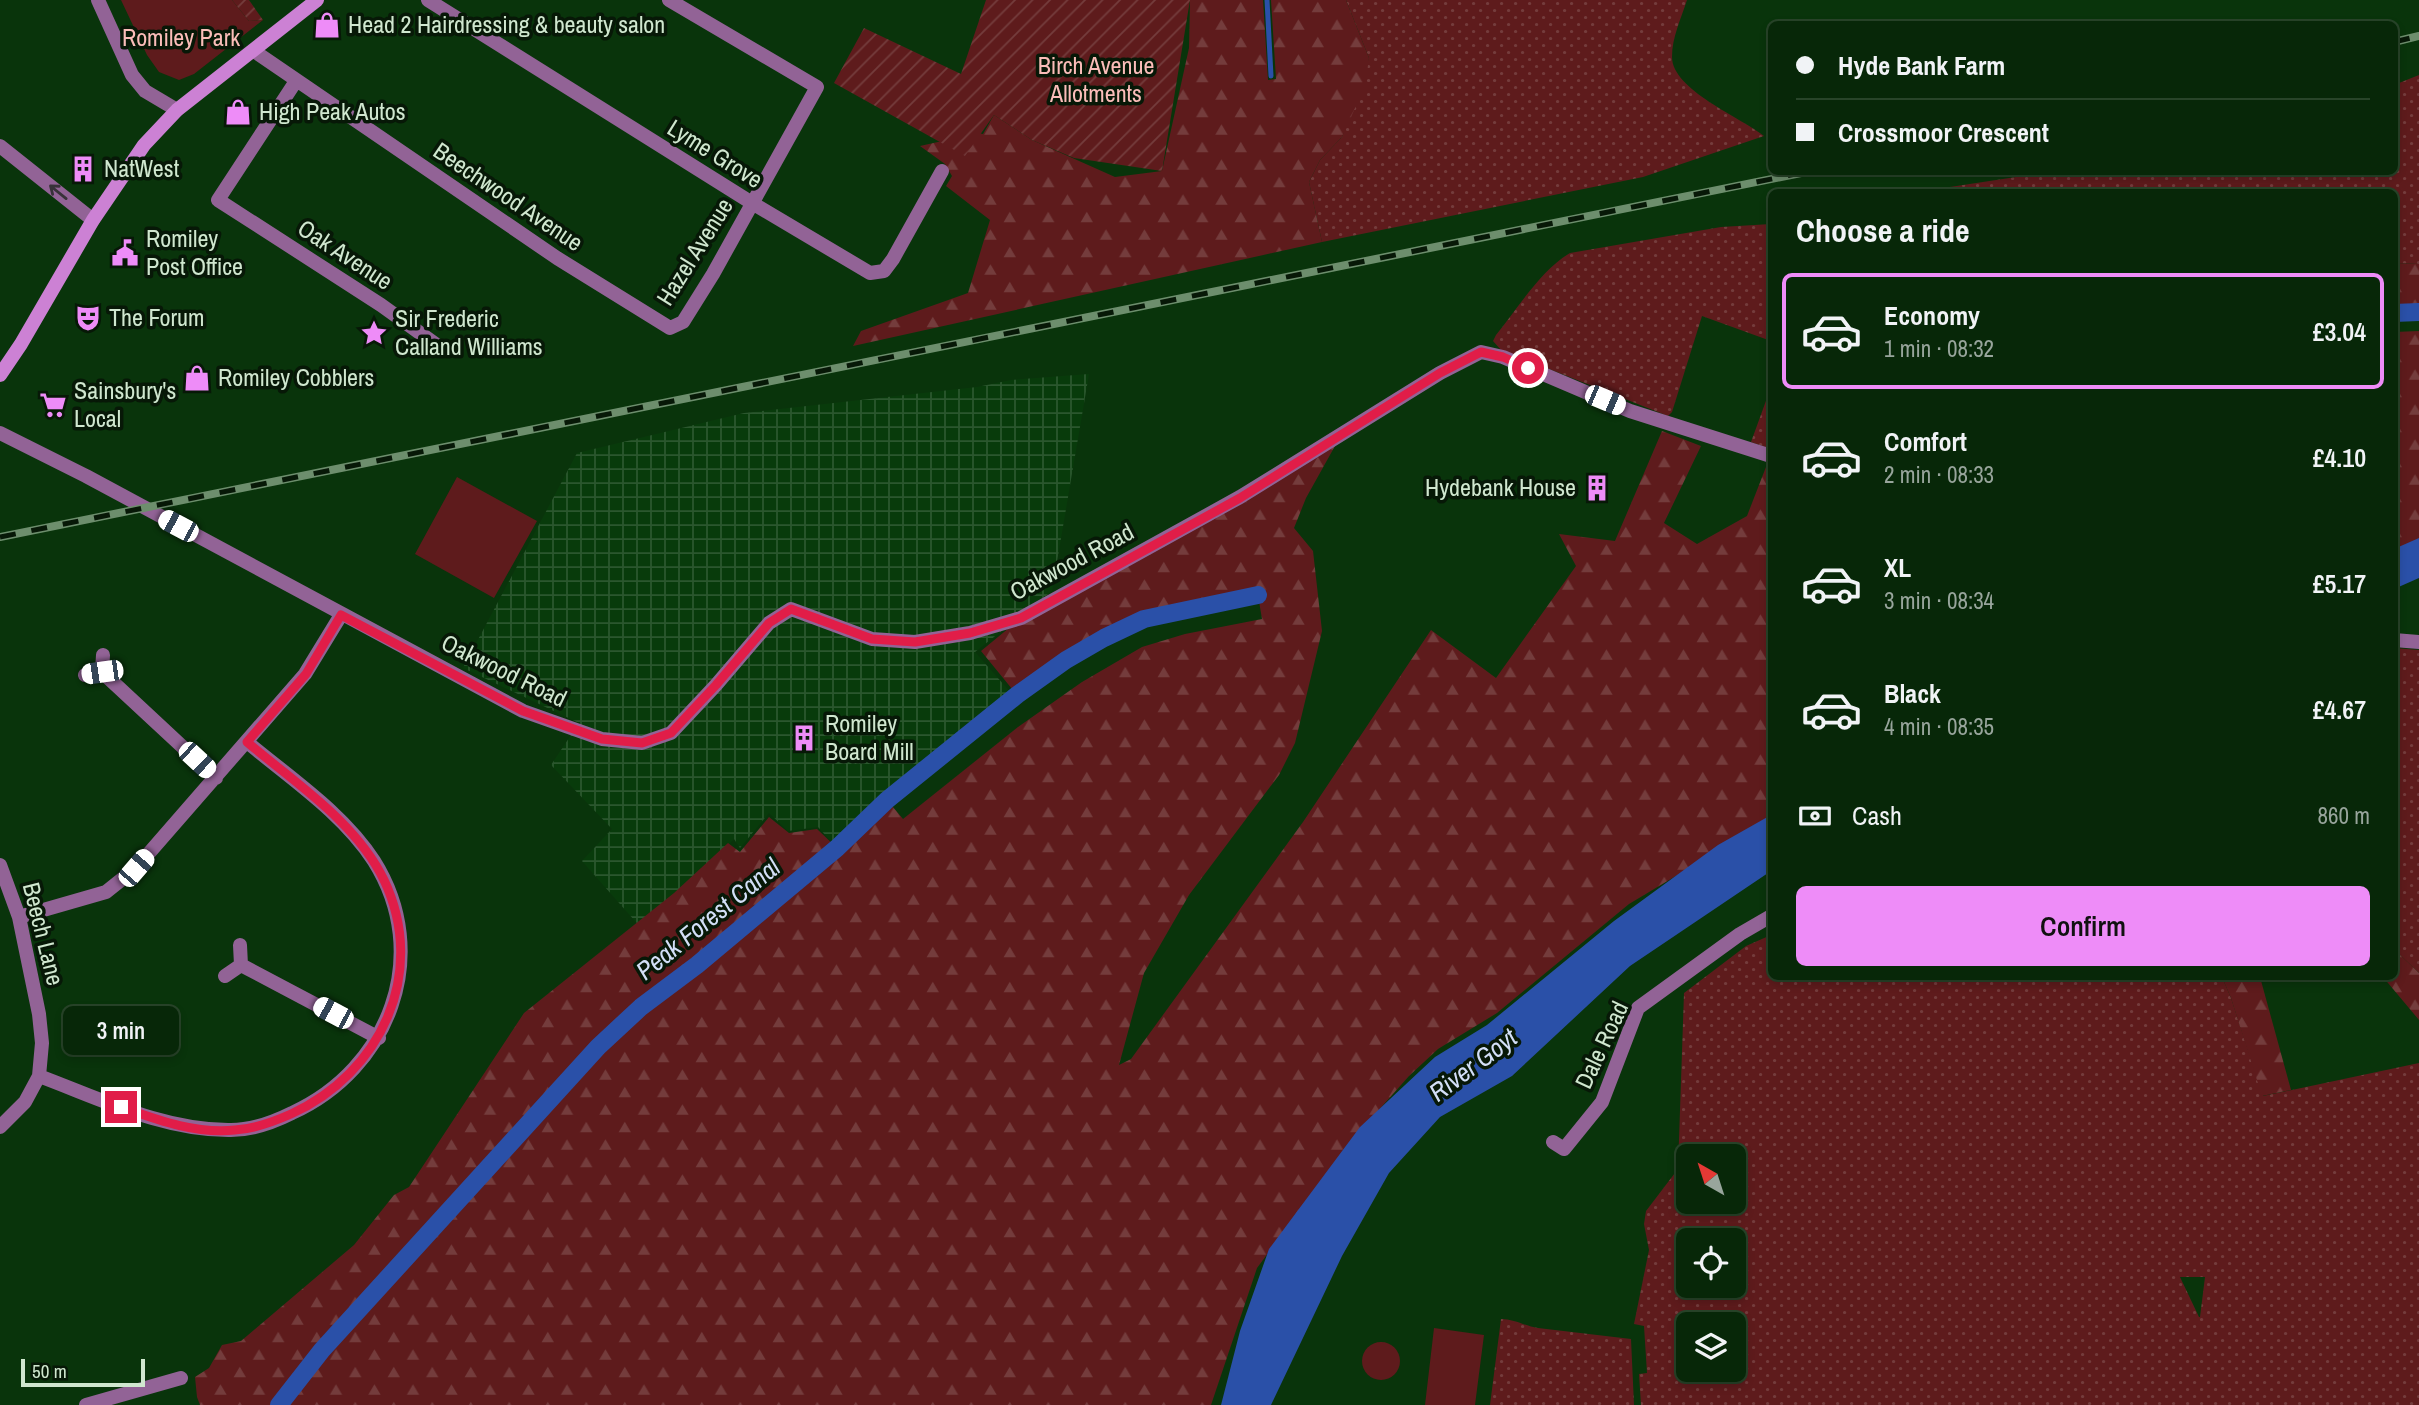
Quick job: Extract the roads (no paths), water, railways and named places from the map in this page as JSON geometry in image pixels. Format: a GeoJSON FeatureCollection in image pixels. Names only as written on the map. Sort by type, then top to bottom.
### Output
{"type":"FeatureCollection","features":[{"type":"Feature","properties":{"kind":"main road"},"geometry":{"type":"LineString","coordinates":[[0,375],[93,220],[144,145],[177,110],[317,0]]}},
{"type":"Feature","properties":{"kind":"street"},"geometry":{"type":"LineString","coordinates":[[98,0],[132,75],[145,91],[177,110]]}},
{"type":"Feature","properties":{"kind":"street","name":"Lyme Grove"},"geometry":{"type":"LineString","coordinates":[[428,0],[752,203],[870,273],[884,271],[942,171]]}},
{"type":"Feature","properties":{"kind":"street","name":"Hazel Avenue"},"geometry":{"type":"LineString","coordinates":[[669,0],[817,87],[713,274],[683,322],[670,328]]}},
{"type":"Feature","properties":{"kind":"street","name":"Beechwood Avenue"},"geometry":{"type":"LineString","coordinates":[[254,51],[557,258],[670,328]]}},
{"type":"Feature","properties":{"kind":"street","name":"Oak Avenue"},"geometry":{"type":"LineString","coordinates":[[296,81],[218,200],[381,305],[445,351]]}},
{"type":"Feature","properties":{"kind":"street"},"geometry":{"type":"LineString","coordinates":[[0,146],[93,220]]}},
{"type":"Feature","properties":{"kind":"street","name":"Oakwood Road"},"geometry":{"type":"LineString","coordinates":[[0,433],[86,476],[523,711],[602,739],[642,743],[671,733],[769,623],[791,609],[872,639],[915,642],[970,633],[1021,618],[1240,498],[1440,373],[1481,352],[1503,357],[1630,411],[1768,455]]}},
{"type":"Feature","properties":{"kind":"street"},"geometry":{"type":"LineString","coordinates":[[19,917],[106,892],[136,868],[306,674],[341,615]]}},
{"type":"Feature","properties":{"kind":"street"},"geometry":{"type":"LineString","coordinates":[[2398,640],[2419,642]]}},
{"type":"Feature","properties":{"kind":"street"},"geometry":{"type":"LineString","coordinates":[[102,672],[103,655]]}},
{"type":"Feature","properties":{"kind":"street"},"geometry":{"type":"LineString","coordinates":[[102,672],[216,778]]}},
{"type":"Feature","properties":{"kind":"street"},"geometry":{"type":"LineString","coordinates":[[85,675],[102,672]]}},
{"type":"Feature","properties":{"kind":"street"},"geometry":{"type":"LineString","coordinates":[[39,1076],[184,1128],[234,1130],[261,1126],[305,1107],[339,1084],[379,1038],[397,991],[401,958],[396,914],[385,883],[359,841],[327,809],[247,742]]}},
{"type":"Feature","properties":{"kind":"street","name":"Beech Lane"},"geometry":{"type":"LineString","coordinates":[[0,865],[19,917],[39,1014],[42,1043],[39,1076],[25,1102],[0,1127]]}},
{"type":"Feature","properties":{"kind":"street","name":"Dale Road"},"geometry":{"type":"LineString","coordinates":[[1553,1142],[1564,1149],[1602,1102],[1638,1008],[1740,934],[1768,918]]}},
{"type":"Feature","properties":{"kind":"street"},"geometry":{"type":"LineString","coordinates":[[240,946],[241,965]]}},
{"type":"Feature","properties":{"kind":"street"},"geometry":{"type":"LineString","coordinates":[[241,965],[379,1038]]}},
{"type":"Feature","properties":{"kind":"street"},"geometry":{"type":"LineString","coordinates":[[225,976],[241,965]]}},
{"type":"Feature","properties":{"kind":"street"},"geometry":{"type":"LineString","coordinates":[[86,1405],[181,1378]]}},
{"type":"Feature","properties":{"kind":"water"},"geometry":{"type":"Polygon","coordinates":[[[2419,538],[2419,578],[2398,587],[2398,547],[2419,538]]]}},
{"type":"Feature","properties":{"kind":"water","name":"River Goyt"},"geometry":{"type":"Polygon","coordinates":[[[1768,817],[1768,873],[1630,966],[1512,1076],[1440,1117],[1389,1173],[1342,1256],[1271,1405],[1221,1405],[1240,1331],[1269,1249],[1360,1127],[1435,1057],[1487,1025],[1614,921],[1718,845],[1768,817]]]}},
{"type":"Feature","properties":{"kind":"waterway"},"geometry":{"type":"LineString","coordinates":[[1267,0],[1271,76]]}},
{"type":"Feature","properties":{"kind":"waterway","name":"Peak Forest Canal"},"geometry":{"type":"LineString","coordinates":[[2398,313],[2419,312]]}},
{"type":"Feature","properties":{"kind":"waterway","name":"Peak Forest Canal"},"geometry":{"type":"LineString","coordinates":[[279,1405],[322,1350],[598,1047],[641,1007],[697,965],[837,848],[887,800],[1017,695],[1066,660],[1104,638],[1144,619],[1258,595]]}},
{"type":"Feature","properties":{"kind":"railway"},"geometry":{"type":"LineString","coordinates":[[2398,41],[2419,36]]}},
{"type":"Feature","properties":{"kind":"railway"},"geometry":{"type":"LineString","coordinates":[[0,537],[1791,175]]}},
{"type":"Feature","properties":{"kind":"place","name":"Head 2 Hairdressing & beauty salon"},"geometry":{"type":"Point","coordinates":[327,25]}},
{"type":"Feature","properties":{"kind":"place","name":"High Peak Autos"},"geometry":{"type":"Point","coordinates":[238,112]}},
{"type":"Feature","properties":{"kind":"place","name":"NatWest"},"geometry":{"type":"Point","coordinates":[83,169]}},
{"type":"Feature","properties":{"kind":"place","name":"Romiley Post Office"},"geometry":{"type":"Point","coordinates":[125,253]}},
{"type":"Feature","properties":{"kind":"place","name":"The Forum"},"geometry":{"type":"Point","coordinates":[88,318]}},
{"type":"Feature","properties":{"kind":"place","name":"Sir Frederic Calland Williams"},"geometry":{"type":"Point","coordinates":[374,333]}},
{"type":"Feature","properties":{"kind":"place","name":"Romiley Cobblers"},"geometry":{"type":"Point","coordinates":[197,378]}},
{"type":"Feature","properties":{"kind":"place","name":"Sainsbury's Local"},"geometry":{"type":"Point","coordinates":[53,405]}},
{"type":"Feature","properties":{"kind":"place","name":"Hydebank House"},"geometry":{"type":"Point","coordinates":[1597,488]}},
{"type":"Feature","properties":{"kind":"place","name":"Romiley Board Mill"},"geometry":{"type":"Point","coordinates":[804,738]}},
{"type":"Feature","properties":{"kind":"park label","name":"Romiley Park"},"geometry":{"type":"Point","coordinates":[181,38]}},
{"type":"Feature","properties":{"kind":"park label","name":"Birch Avenue Allotments"},"geometry":{"type":"Point","coordinates":[1096,80]}}]}
